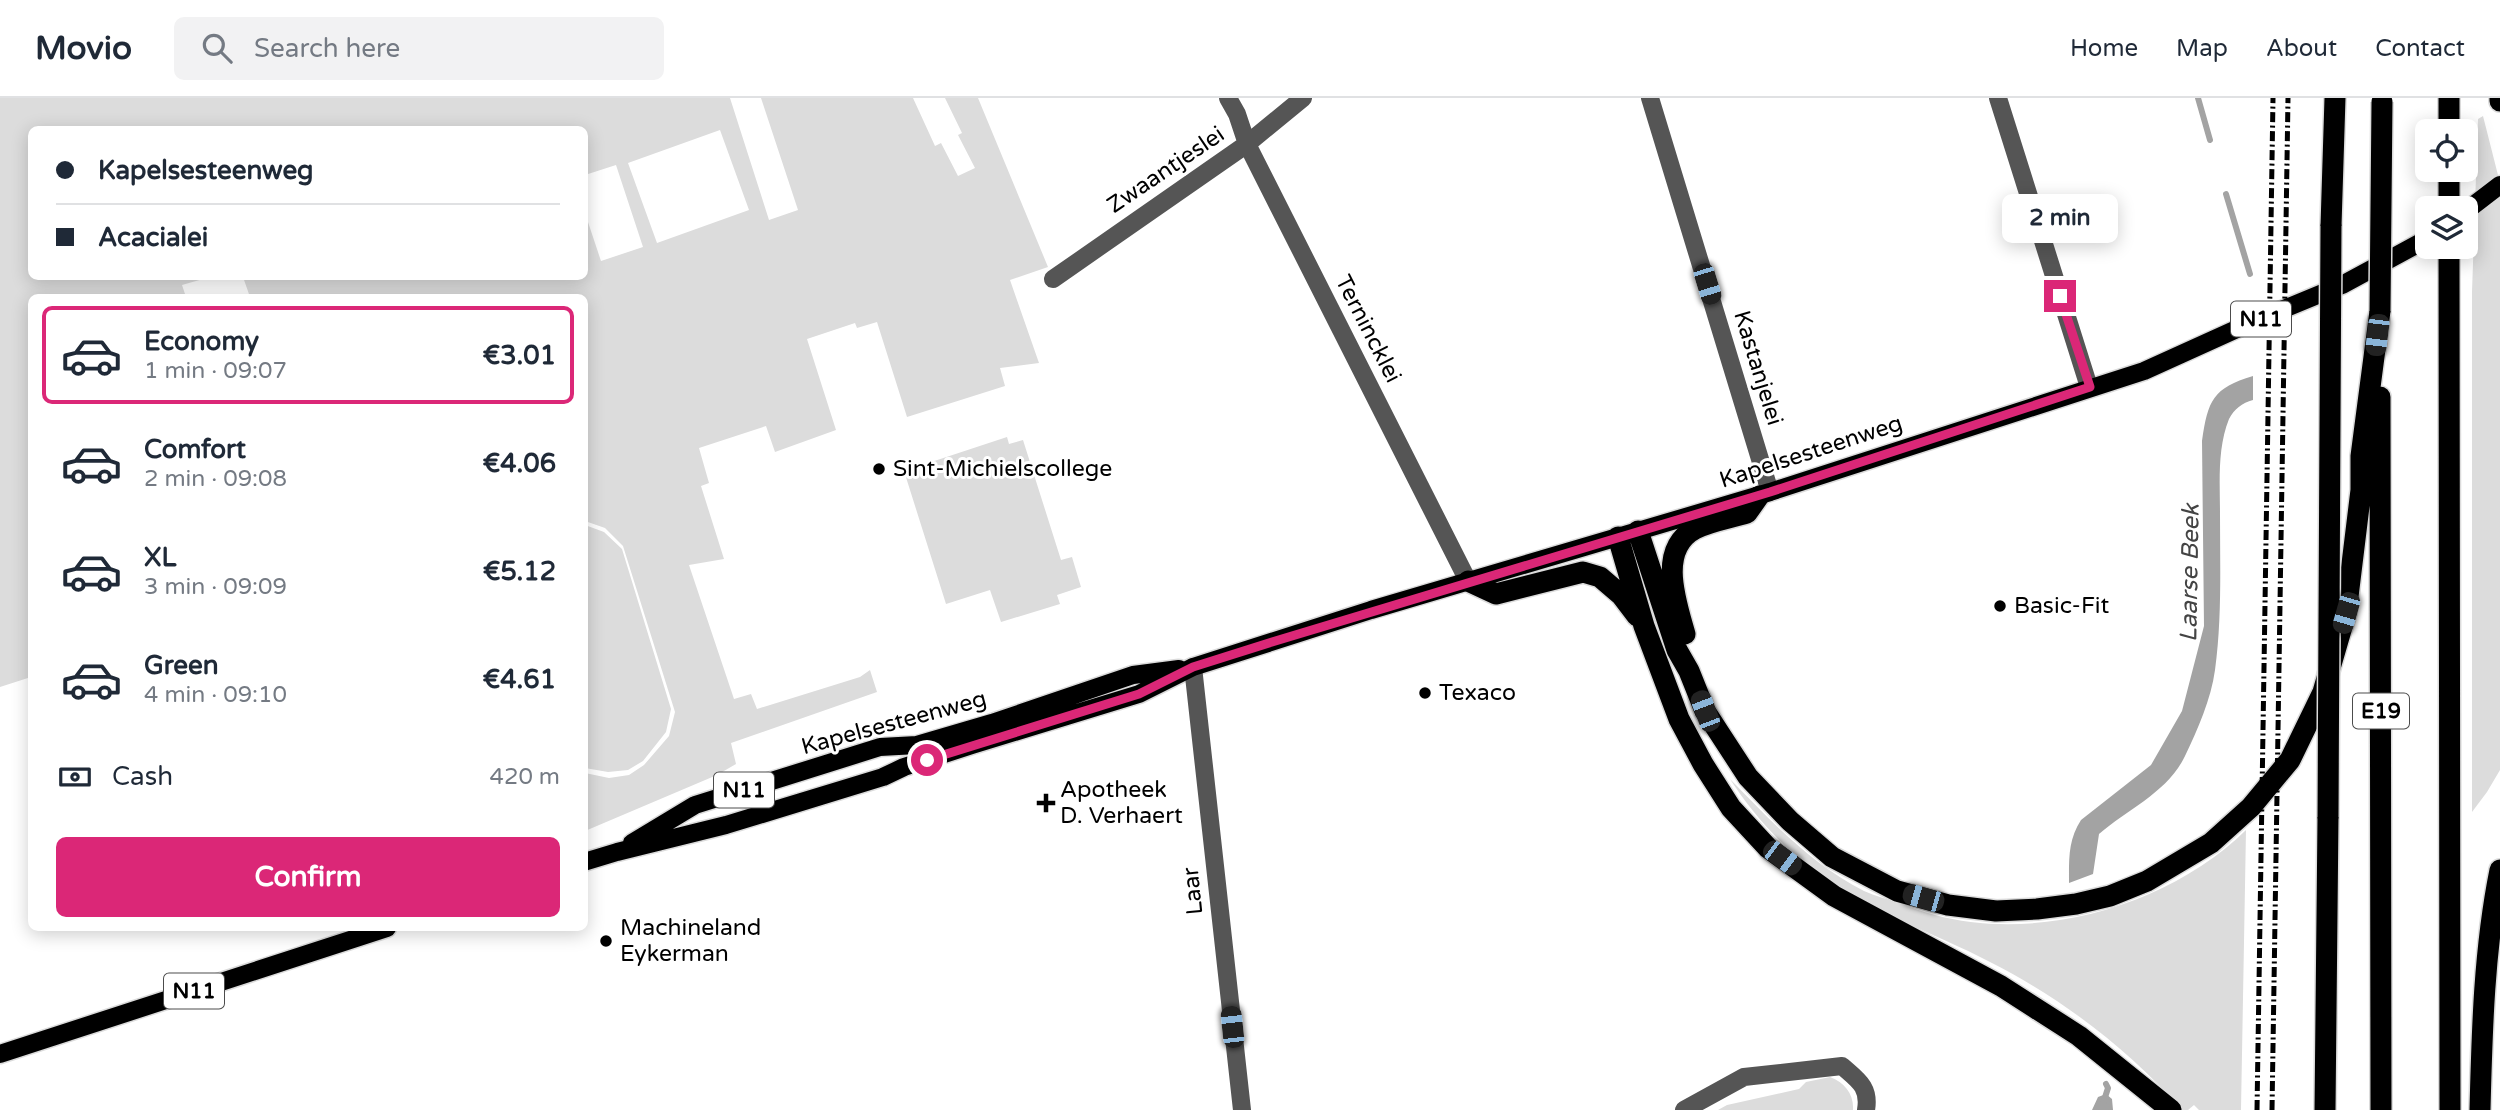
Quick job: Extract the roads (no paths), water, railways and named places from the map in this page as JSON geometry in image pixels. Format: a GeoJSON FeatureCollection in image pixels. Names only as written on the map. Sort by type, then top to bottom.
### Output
{"type":"FeatureCollection","features":[{"type":"Feature","properties":{"kind":"highway"},"geometry":{"type":"LineString","coordinates":[[2325,1110],[2334,98]]}},
{"type":"Feature","properties":{"kind":"highway"},"geometry":{"type":"LineString","coordinates":[[2449,98],[2449,119]]}},
{"type":"Feature","properties":{"kind":"highway","name":"E19"},"geometry":{"type":"LineString","coordinates":[[2381,1110],[2382,100]]}},
{"type":"Feature","properties":{"kind":"highway"},"geometry":{"type":"LineString","coordinates":[[2449,259],[2450,1110]]}},
{"type":"Feature","properties":{"kind":"highway"},"geometry":{"type":"LineString","coordinates":[[1628,534],[1705,711],[1748,777],[1790,821],[1832,857],[1897,891],[1948,905],[1996,911],[2037,909],[2110,896],[2147,881],[2211,843],[2251,807],[2290,760],[2323,692],[2346,613],[2361,490],[2361,456],[2380,311]]}},
{"type":"Feature","properties":{"kind":"highway"},"geometry":{"type":"LineString","coordinates":[[1689,671],[1689,647],[1675,596],[1672,571],[1674,554],[1682,539],[1696,529],[1748,513],[1764,494]]}},
{"type":"Feature","properties":{"kind":"highway"},"geometry":{"type":"LineString","coordinates":[[1628,534],[1644,626],[1679,719],[1731,808],[1768,848],[1834,896],[2001,986],[2068,1029],[2171,1110]]}},
{"type":"Feature","properties":{"kind":"highway"},"geometry":{"type":"LineString","coordinates":[[1468,581],[1496,594],[1583,572],[1600,576],[1621,595],[1644,626]]}},
{"type":"Feature","properties":{"kind":"highway"},"geometry":{"type":"LineString","coordinates":[[2480,1110],[2487,959],[2500,870]]}},
{"type":"Feature","properties":{"kind":"highway"},"geometry":{"type":"LineString","coordinates":[[2487,959],[2500,904]]}},
{"type":"Feature","properties":{"kind":"main road"},"geometry":{"type":"LineString","coordinates":[[2478,202],[2500,185]]}},
{"type":"Feature","properties":{"kind":"main road","name":"Kapelsesteenweg"},"geometry":{"type":"LineString","coordinates":[[588,861],[726,825],[883,777],[950,752],[1139,694],[1193,667],[1468,581],[1764,494],[2090,387],[2144,372],[2250,323],[2342,285],[2415,245]]}},
{"type":"Feature","properties":{"kind":"main road","name":"Kapelsesteenweg"},"geometry":{"type":"LineString","coordinates":[[617,852],[695,805],[880,747],[917,745],[992,723],[1133,675],[1193,667]]}},
{"type":"Feature","properties":{"kind":"main road","name":"N11"},"geometry":{"type":"LineString","coordinates":[[0,1054],[378,931]]}},
{"type":"Feature","properties":{"kind":"street","name":"Ternincklei"},"geometry":{"type":"LineString","coordinates":[[1228,98],[1237,114],[1247,144],[1468,581]]}},
{"type":"Feature","properties":{"kind":"street","name":"Zwaantjeslei"},"geometry":{"type":"LineString","coordinates":[[1053,278],[1247,144],[1303,98]]}},
{"type":"Feature","properties":{"kind":"street","name":"Kastanjelei"},"geometry":{"type":"LineString","coordinates":[[1650,98],[1764,494]]}},
{"type":"Feature","properties":{"kind":"street"},"geometry":{"type":"LineString","coordinates":[[1998,98],[2090,387]]}},
{"type":"Feature","properties":{"kind":"street","name":"Laar"},"geometry":{"type":"LineString","coordinates":[[1193,667],[1241,1110]]}},
{"type":"Feature","properties":{"kind":"street"},"geometry":{"type":"LineString","coordinates":[[1684,1110],[1744,1077],[1842,1066],[1863,1085],[1868,1099],[1866,1110]]}},
{"type":"Feature","properties":{"kind":"waterway"},"geometry":{"type":"LineString","coordinates":[[2198,98],[2210,140]]}},
{"type":"Feature","properties":{"kind":"waterway"},"geometry":{"type":"LineString","coordinates":[[2226,194],[2250,274]]}},
{"type":"Feature","properties":{"kind":"waterway","name":"Laarse Beek"},"geometry":{"type":"LineString","coordinates":[[2101,1110],[2108,1088],[2106,1084]]}},
{"type":"Feature","properties":{"kind":"railway"},"geometry":{"type":"LineString","coordinates":[[2257,1110],[2273,98]]}},
{"type":"Feature","properties":{"kind":"railway"},"geometry":{"type":"LineString","coordinates":[[2272,1110],[2288,98]]}},
{"type":"Feature","properties":{"kind":"place","name":"Sint-Michielscollege"},"geometry":{"type":"Point","coordinates":[879,469]}},
{"type":"Feature","properties":{"kind":"place","name":"Basic-Fit"},"geometry":{"type":"Point","coordinates":[2000,606]}},
{"type":"Feature","properties":{"kind":"place","name":"Texaco"},"geometry":{"type":"Point","coordinates":[1425,693]}},
{"type":"Feature","properties":{"kind":"place","name":"Apotheek D. Verhaert"},"geometry":{"type":"Point","coordinates":[1046,803]}},
{"type":"Feature","properties":{"kind":"place","name":"Machineland Eykerman"},"geometry":{"type":"Point","coordinates":[606,941]}}]}
